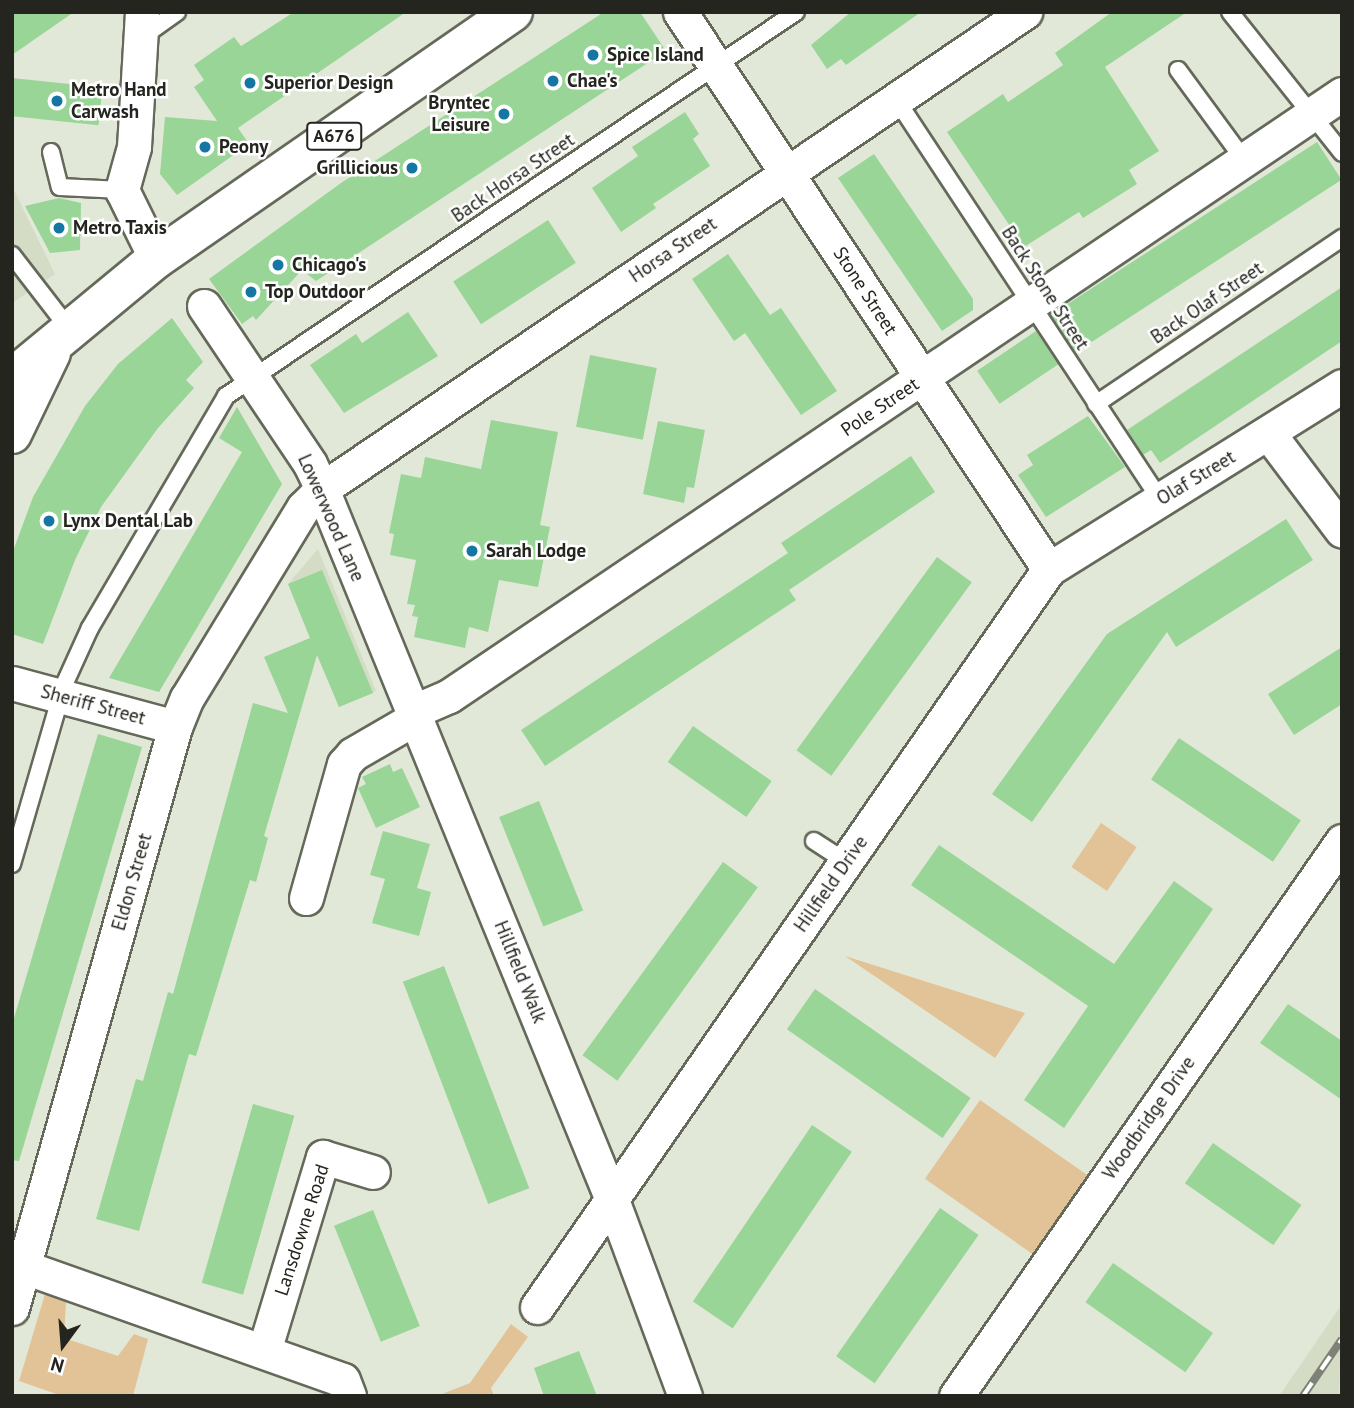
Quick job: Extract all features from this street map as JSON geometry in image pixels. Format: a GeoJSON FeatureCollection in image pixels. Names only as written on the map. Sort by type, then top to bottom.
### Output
{"type":"FeatureCollection","features":[{"type":"Feature","properties":{"kind":"main road","name":"A676"},"geometry":{"type":"LineString","coordinates":[[12,378],[156,259],[513,12]]}},
{"type":"Feature","properties":{"kind":"main road","name":"A676"},"geometry":{"type":"LineString","coordinates":[[12,434],[63,336]]}},
{"type":"Feature","properties":{"kind":"street","name":"Stone Street"},"geometry":{"type":"LineString","coordinates":[[680,12],[1049,569]]}},
{"type":"Feature","properties":{"kind":"street","name":"Horsa Street"},"geometry":{"type":"LineString","coordinates":[[322,489],[1024,13]]}},
{"type":"Feature","properties":{"kind":"street"},"geometry":{"type":"LineString","coordinates":[[141,25],[134,147],[122,190],[156,259]]}},
{"type":"Feature","properties":{"kind":"street","name":"Pole Street"},"geometry":{"type":"LineString","coordinates":[[306,898],[344,764],[353,754],[418,726],[449,696],[923,379],[1342,94]]}},
{"type":"Feature","properties":{"kind":"street","name":"Lowerwood Lane"},"geometry":{"type":"LineString","coordinates":[[204,306],[322,489],[418,726]]}},
{"type":"Feature","properties":{"kind":"street","name":"Olaf Street"},"geometry":{"type":"LineString","coordinates":[[1049,569],[1342,386]]}},
{"type":"Feature","properties":{"kind":"street"},"geometry":{"type":"LineString","coordinates":[[1269,434],[1342,531]]}},
{"type":"Feature","properties":{"kind":"street","name":"Eldon Street"},"geometry":{"type":"LineString","coordinates":[[12,1308],[21,1259],[175,727],[288,528],[322,489]]}},
{"type":"Feature","properties":{"kind":"street","name":"Hillfield Drive"},"geometry":{"type":"LineString","coordinates":[[537,1307],[1049,569]]}},
{"type":"Feature","properties":{"kind":"street","name":"Sheriff Street"},"geometry":{"type":"LineString","coordinates":[[12,684],[175,727]]}},
{"type":"Feature","properties":{"kind":"street","name":"Hillfield Walk"},"geometry":{"type":"LineString","coordinates":[[418,726],[611,1198]]}},
{"type":"Feature","properties":{"kind":"street","name":"Woodbridge Drive"},"geometry":{"type":"LineString","coordinates":[[956,1396],[1342,841]]}},
{"type":"Feature","properties":{"kind":"street","name":"Lansdowne Road"},"geometry":{"type":"LineString","coordinates":[[264,1351],[323,1157],[373,1172]]}},
{"type":"Feature","properties":{"kind":"street"},"geometry":{"type":"LineString","coordinates":[[611,1198],[685,1396]]}},
{"type":"Feature","properties":{"kind":"street"},"geometry":{"type":"LineString","coordinates":[[21,1259],[343,1380],[349,1396]]}},
{"type":"Feature","properties":{"kind":"lane"},"geometry":{"type":"LineString","coordinates":[[141,25],[177,12]]}},
{"type":"Feature","properties":{"kind":"lane","name":"Back Horsa Street"},"geometry":{"type":"LineString","coordinates":[[12,864],[61,696],[90,628],[226,396],[796,12]]}},
{"type":"Feature","properties":{"kind":"lane"},"geometry":{"type":"LineString","coordinates":[[1230,12],[1342,153]]}},
{"type":"Feature","properties":{"kind":"lane"},"geometry":{"type":"LineString","coordinates":[[1178,70],[1244,160]]}},
{"type":"Feature","properties":{"kind":"lane","name":"Back Stone Street"},"geometry":{"type":"LineString","coordinates":[[896,99],[1160,500]]}},
{"type":"Feature","properties":{"kind":"lane"},"geometry":{"type":"LineString","coordinates":[[51,152],[60,187],[122,190]]}},
{"type":"Feature","properties":{"kind":"lane","name":"Back Olaf Street"},"geometry":{"type":"LineString","coordinates":[[1096,404],[1342,238]]}},
{"type":"Feature","properties":{"kind":"lane"},"geometry":{"type":"LineString","coordinates":[[12,255],[63,336]]}},
{"type":"Feature","properties":{"kind":"lane"},"geometry":{"type":"LineString","coordinates":[[814,841],[846,862]]}},
{"type":"Feature","properties":{"kind":"shaded area"},"geometry":{"type":"Polygon","coordinates":[[[12,186],[55,274],[12,303],[12,186]]]}},
{"type":"Feature","properties":{"kind":"shaded area"},"geometry":{"type":"Polygon","coordinates":[[[318,549],[376,691],[339,707],[288,584],[318,549]]]}},
{"type":"Feature","properties":{"kind":"shaded area"},"geometry":{"type":"Polygon","coordinates":[[[1101,823],[1137,847],[1107,891],[1071,867],[1101,823]]]}},
{"type":"Feature","properties":{"kind":"shaded area"},"geometry":{"type":"Polygon","coordinates":[[[845,956],[1025,1013],[995,1058],[845,956]]]}},
{"type":"Feature","properties":{"kind":"shaded area"},"geometry":{"type":"Polygon","coordinates":[[[980,1100],[1090,1177],[1035,1255],[925,1179],[980,1100]]]}},
{"type":"Feature","properties":{"kind":"shaded area"},"geometry":{"type":"Polygon","coordinates":[[[45,1294],[66,1301],[64,1338],[118,1356],[134,1334],[148,1339],[133,1396],[62,1396],[19,1381],[45,1294]]]}},
{"type":"Feature","properties":{"kind":"shaded area"},"geometry":{"type":"Polygon","coordinates":[[[1342,1304],[1339,1396],[1279,1396],[1342,1304]]]}},
{"type":"Feature","properties":{"kind":"shaded area"},"geometry":{"type":"Polygon","coordinates":[[[511,1324],[528,1337],[491,1388],[494,1396],[437,1396],[470,1383],[511,1324]]]}},
{"type":"Feature","properties":{"kind":"building","name":"Metro Hand Carwash"},"geometry":{"type":"Polygon","coordinates":[[[12,12],[74,12],[12,55],[12,12]]]}},
{"type":"Feature","properties":{"kind":"building"},"geometry":{"type":"Polygon","coordinates":[[[294,12],[406,12],[238,128],[249,144],[177,195],[160,174],[165,117],[217,121],[194,87],[204,80],[194,65],[234,37],[241,46],[294,12]]]}},
{"type":"Feature","properties":{"kind":"building"},"geometry":{"type":"Polygon","coordinates":[[[604,12],[640,12],[666,51],[316,281],[302,270],[256,320],[253,316],[242,324],[209,279],[341,183],[604,12]]]}},
{"type":"Feature","properties":{"kind":"building"},"geometry":{"type":"Polygon","coordinates":[[[851,12],[921,12],[846,65],[841,59],[827,69],[811,45],[851,12]]]}},
{"type":"Feature","properties":{"kind":"building"},"geometry":{"type":"Polygon","coordinates":[[[1112,12],[1187,12],[1105,67],[1159,151],[1129,170],[1137,184],[1083,218],[1079,212],[1024,247],[947,132],[1003,94],[1008,102],[1063,65],[1055,53],[1112,12]]]}},
{"type":"Feature","properties":{"kind":"building","name":"Metro Hand Carwash"},"geometry":{"type":"Polygon","coordinates":[[[12,78],[103,88],[99,125],[12,116],[12,78]]]}},
{"type":"Feature","properties":{"kind":"building"},"geometry":{"type":"Polygon","coordinates":[[[685,112],[699,134],[693,139],[710,166],[653,204],[656,208],[621,232],[592,188],[638,156],[632,147],[685,112]]]}},
{"type":"Feature","properties":{"kind":"building"},"geometry":{"type":"Polygon","coordinates":[[[1317,142],[1342,180],[1075,353],[1050,315],[1317,142]]]}},
{"type":"Feature","properties":{"kind":"building"},"geometry":{"type":"Polygon","coordinates":[[[874,154],[973,299],[973,310],[942,331],[838,178],[874,154]]]}},
{"type":"Feature","properties":{"kind":"building","name":"Metro Taxis"},"geometry":{"type":"Polygon","coordinates":[[[59,198],[81,203],[80,250],[50,253],[25,206],[59,198]]]}},
{"type":"Feature","properties":{"kind":"building"},"geometry":{"type":"Polygon","coordinates":[[[548,220],[576,263],[481,324],[453,282],[548,220]]]}},
{"type":"Feature","properties":{"kind":"building"},"geometry":{"type":"Polygon","coordinates":[[[728,254],[770,315],[781,308],[837,391],[801,415],[745,333],[734,341],[692,279],[728,254]]]}},
{"type":"Feature","properties":{"kind":"building"},"geometry":{"type":"Polygon","coordinates":[[[1342,287],[1342,341],[1160,463],[1151,450],[1143,455],[1127,430],[1342,287]]]}},
{"type":"Feature","properties":{"kind":"building"},"geometry":{"type":"Polygon","coordinates":[[[408,312],[438,356],[344,413],[310,365],[356,334],[362,343],[408,312]]]}},
{"type":"Feature","properties":{"kind":"building"},"geometry":{"type":"Polygon","coordinates":[[[172,318],[203,362],[186,380],[194,388],[158,428],[101,507],[75,560],[43,644],[12,634],[12,554],[33,497],[85,406],[118,364],[172,318]]]}},
{"type":"Feature","properties":{"kind":"building"},"geometry":{"type":"Polygon","coordinates":[[[1036,331],[1058,364],[1000,404],[977,371],[1036,331]]]}},
{"type":"Feature","properties":{"kind":"building"},"geometry":{"type":"Polygon","coordinates":[[[590,355],[657,368],[643,440],[576,427],[590,355]]]}},
{"type":"Feature","properties":{"kind":"building"},"geometry":{"type":"Polygon","coordinates":[[[237,407],[282,484],[159,692],[109,678],[242,452],[219,438],[237,407]]]}},
{"type":"Feature","properties":{"kind":"building"},"geometry":{"type":"Polygon","coordinates":[[[1088,416],[1125,467],[1046,517],[1018,475],[1033,465],[1027,455],[1088,416]]]}},
{"type":"Feature","properties":{"kind":"building","name":"Sarah Lodge"},"geometry":{"type":"Polygon","coordinates":[[[491,420],[558,432],[540,525],[550,527],[538,587],[499,580],[488,632],[469,627],[465,648],[414,637],[418,617],[412,616],[415,605],[407,604],[416,560],[390,555],[394,534],[389,533],[401,474],[421,478],[425,457],[481,469],[491,420]]]}},
{"type":"Feature","properties":{"kind":"building"},"geometry":{"type":"Polygon","coordinates":[[[658,421],[705,430],[694,488],[687,487],[684,503],[643,494],[658,421]]]}},
{"type":"Feature","properties":{"kind":"building"},"geometry":{"type":"Polygon","coordinates":[[[911,456],[935,492],[789,590],[796,600],[545,766],[521,730],[788,553],[781,543],[911,456]]]}},
{"type":"Feature","properties":{"kind":"building"},"geometry":{"type":"Polygon","coordinates":[[[1286,519],[1313,560],[1176,647],[1167,632],[1032,822],[992,794],[1107,634],[1286,519]]]}},
{"type":"Feature","properties":{"kind":"building"},"geometry":{"type":"Polygon","coordinates":[[[937,557],[972,582],[831,776],[797,750],[937,557]]]}},
{"type":"Feature","properties":{"kind":"building"},"geometry":{"type":"Polygon","coordinates":[[[322,570],[373,693],[339,707],[317,655],[264,836],[268,838],[256,882],[250,880],[196,1056],[189,1054],[139,1231],[96,1219],[136,1079],[143,1081],[168,992],[173,994],[253,703],[288,713],[264,657],[310,638],[288,584],[322,570]]]}},
{"type":"Feature","properties":{"kind":"building"},"geometry":{"type":"Polygon","coordinates":[[[1342,647],[1342,704],[1294,735],[1268,694],[1342,647]]]}},
{"type":"Feature","properties":{"kind":"building"},"geometry":{"type":"Polygon","coordinates":[[[693,726],[772,781],[746,817],[668,762],[693,726]]]}},
{"type":"Feature","properties":{"kind":"building"},"geometry":{"type":"Polygon","coordinates":[[[98,734],[142,747],[19,1161],[12,1160],[12,1025],[98,734]]]}},
{"type":"Feature","properties":{"kind":"building"},"geometry":{"type":"Polygon","coordinates":[[[1179,738],[1301,820],[1273,862],[1151,779],[1179,738]]]}},
{"type":"Feature","properties":{"kind":"building"},"geometry":{"type":"Polygon","coordinates":[[[390,764],[393,772],[402,768],[420,807],[376,828],[358,788],[366,784],[362,777],[390,764]]]}},
{"type":"Feature","properties":{"kind":"building"},"geometry":{"type":"Polygon","coordinates":[[[539,801],[583,910],[543,927],[499,817],[539,801]]]}},
{"type":"Feature","properties":{"kind":"building"},"geometry":{"type":"Polygon","coordinates":[[[383,831],[430,844],[417,888],[431,892],[419,936],[372,923],[385,879],[370,875],[383,831]]]}},
{"type":"Feature","properties":{"kind":"building"},"geometry":{"type":"Polygon","coordinates":[[[939,845],[1114,964],[1174,881],[1213,909],[1064,1128],[1024,1100],[1088,1006],[911,885],[939,845]]]}},
{"type":"Feature","properties":{"kind":"building"},"geometry":{"type":"Polygon","coordinates":[[[723,862],[758,887],[617,1081],[583,1055],[723,862]]]}},
{"type":"Feature","properties":{"kind":"building"},"geometry":{"type":"Polygon","coordinates":[[[444,966],[529,1188],[488,1204],[403,982],[444,966]]]}},
{"type":"Feature","properties":{"kind":"building"},"geometry":{"type":"Polygon","coordinates":[[[815,989],[971,1098],[943,1138],[787,1029],[815,989]]]}},
{"type":"Feature","properties":{"kind":"building"},"geometry":{"type":"Polygon","coordinates":[[[1288,1004],[1342,1041],[1342,1100],[1260,1043],[1288,1004]]]}},
{"type":"Feature","properties":{"kind":"building"},"geometry":{"type":"Polygon","coordinates":[[[253,1104],[294,1116],[243,1295],[202,1283],[253,1104]]]}},
{"type":"Feature","properties":{"kind":"building"},"geometry":{"type":"Polygon","coordinates":[[[812,1125],[852,1152],[733,1328],[693,1302],[812,1125]]]}},
{"type":"Feature","properties":{"kind":"building"},"geometry":{"type":"Polygon","coordinates":[[[1213,1143],[1301,1205],[1273,1245],[1185,1183],[1213,1143]]]}},
{"type":"Feature","properties":{"kind":"building"},"geometry":{"type":"Polygon","coordinates":[[[940,1208],[979,1235],[875,1383],[836,1356],[940,1208]]]}},
{"type":"Feature","properties":{"kind":"building"},"geometry":{"type":"Polygon","coordinates":[[[373,1210],[420,1326],[381,1342],[334,1226],[373,1210]]]}},
{"type":"Feature","properties":{"kind":"building"},"geometry":{"type":"Polygon","coordinates":[[[1113,1263],[1213,1333],[1185,1372],[1085,1302],[1113,1263]]]}},
{"type":"Feature","properties":{"kind":"building"},"geometry":{"type":"Polygon","coordinates":[[[579,1351],[597,1396],[544,1396],[534,1368],[579,1351]]]}},
{"type":"Feature","properties":{"kind":"railway"},"geometry":{"type":"LineString","coordinates":[[1303,1396],[1342,1339]]}},
{"type":"Feature","properties":{"kind":"place","name":"Spice Island"},"geometry":{"type":"Point","coordinates":[593,55]}},
{"type":"Feature","properties":{"kind":"place","name":"Chae's"},"geometry":{"type":"Point","coordinates":[553,81]}},
{"type":"Feature","properties":{"kind":"place","name":"Superior Design"},"geometry":{"type":"Point","coordinates":[250,83]}},
{"type":"Feature","properties":{"kind":"place","name":"Metro Hand Carwash"},"geometry":{"type":"Point","coordinates":[57,101]}},
{"type":"Feature","properties":{"kind":"place","name":"Bryntec Leisure"},"geometry":{"type":"Point","coordinates":[504,114]}},
{"type":"Feature","properties":{"kind":"place","name":"Peony"},"geometry":{"type":"Point","coordinates":[205,147]}},
{"type":"Feature","properties":{"kind":"place","name":"Grillicious"},"geometry":{"type":"Point","coordinates":[412,168]}},
{"type":"Feature","properties":{"kind":"place","name":"Metro Taxis"},"geometry":{"type":"Point","coordinates":[59,228]}},
{"type":"Feature","properties":{"kind":"place","name":"Chicago's"},"geometry":{"type":"Point","coordinates":[278,265]}},
{"type":"Feature","properties":{"kind":"place","name":"Top Outdoor"},"geometry":{"type":"Point","coordinates":[251,292]}},
{"type":"Feature","properties":{"kind":"place","name":"Lynx Dental Lab"},"geometry":{"type":"Point","coordinates":[49,521]}},
{"type":"Feature","properties":{"kind":"place","name":"Sarah Lodge"},"geometry":{"type":"Point","coordinates":[472,551]}}]}
